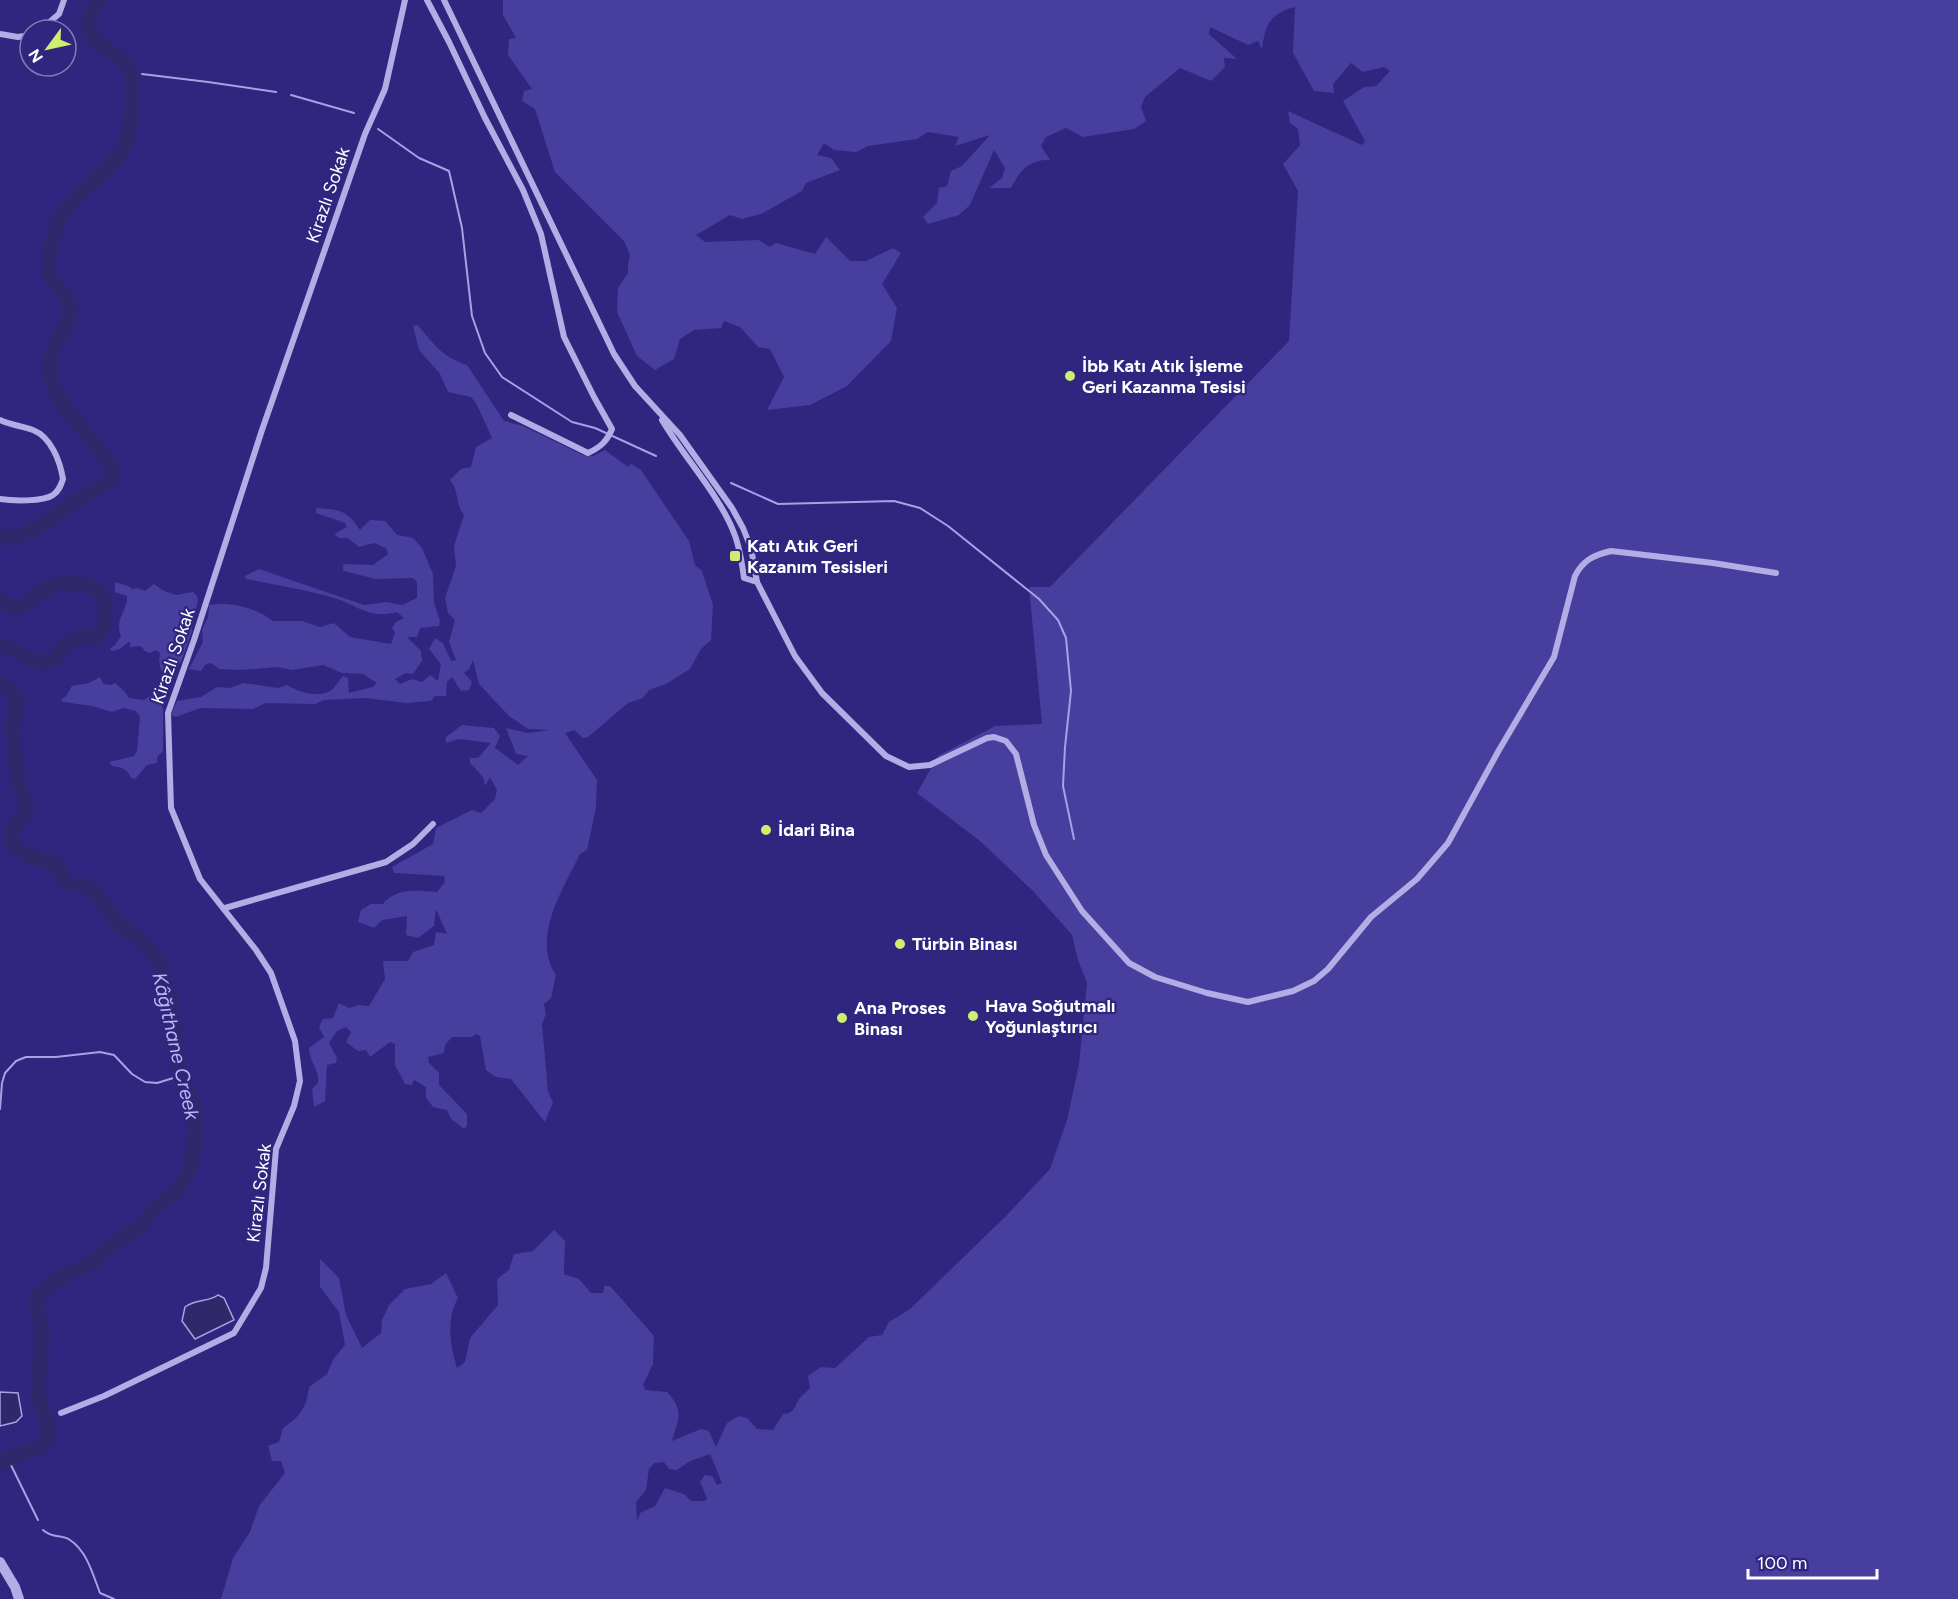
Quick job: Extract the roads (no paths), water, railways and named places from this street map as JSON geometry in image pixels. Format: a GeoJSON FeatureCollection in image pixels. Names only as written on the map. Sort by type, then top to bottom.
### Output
{"type":"FeatureCollection","features":[{"type":"Feature","properties":{"kind":"street"},"geometry":{"type":"LineString","coordinates":[[54,18],[59,14],[64,0]]}},
{"type":"Feature","properties":{"kind":"street","name":"Kirazlı Sokak"},"geometry":{"type":"LineString","coordinates":[[62,1413],[104,1396],[234,1333],[261,1288],[266,1268],[276,1149],[294,1106],[300,1082],[295,1041],[272,973],[225,908],[200,879],[171,808],[168,713],[262,430],[365,134],[386,89],[405,0]]}},
{"type":"Feature","properties":{"kind":"street"},"geometry":{"type":"LineString","coordinates":[[427,0],[485,118],[524,190],[541,234],[564,337],[612,429],[607,440],[588,453],[511,415]]}},
{"type":"Feature","properties":{"kind":"street"},"geometry":{"type":"LineString","coordinates":[[444,0],[614,354],[635,386],[680,435],[738,518],[752,548],[758,582],[806,674],[886,756],[899,763],[918,767],[937,762],[987,738],[994,737],[1006,741],[1020,764],[1034,825],[1046,855],[1082,911],[1119,954],[1143,973],[1207,993],[1248,1002],[1304,987],[1320,976],[1371,917],[1417,879],[1448,843],[1554,657],[1575,576],[1588,559],[1596,554],[1611,551],[1776,573]]}},
{"type":"Feature","properties":{"kind":"street"},"geometry":{"type":"LineString","coordinates":[[0,34],[18,37]]}},
{"type":"Feature","properties":{"kind":"street"},"geometry":{"type":"LineString","coordinates":[[657,410],[734,531],[744,578],[758,582]]}},
{"type":"Feature","properties":{"kind":"street"},"geometry":{"type":"LineString","coordinates":[[0,420],[35,431],[45,438],[57,459],[63,479],[56,493],[51,497],[14,501],[0,499]]}},
{"type":"Feature","properties":{"kind":"street"},"geometry":{"type":"LineString","coordinates":[[225,908],[386,862],[413,844],[434,824]]}},
{"type":"Feature","properties":{"kind":"street"},"geometry":{"type":"LineString","coordinates":[[0,1562],[15,1587],[19,1599]]}},
{"type":"Feature","properties":{"kind":"waterway","name":"Kâğıthane Creek"},"geometry":{"type":"LineString","coordinates":[[0,537],[23,534],[43,525],[113,478],[111,467],[104,455],[60,400],[52,384],[49,367],[52,352],[66,326],[70,312],[67,298],[49,272],[49,256],[56,230],[69,206],[118,157],[125,145],[130,126],[132,92],[129,69],[123,59],[99,45],[89,31],[89,20],[100,0]]}},
{"type":"Feature","properties":{"kind":"waterway"},"geometry":{"type":"LineString","coordinates":[[142,74],[276,92]]}},
{"type":"Feature","properties":{"kind":"waterway"},"geometry":{"type":"LineString","coordinates":[[291,95],[354,113]]}},
{"type":"Feature","properties":{"kind":"waterway"},"geometry":{"type":"LineString","coordinates":[[378,129],[419,158],[449,171],[462,228],[472,316],[485,353],[502,377],[572,422],[595,428],[656,456]]}},
{"type":"Feature","properties":{"kind":"waterway"},"geometry":{"type":"LineString","coordinates":[[731,483],[778,504],[894,501],[920,508],[948,526],[1039,599],[1058,620],[1066,638],[1071,691],[1063,786],[1074,839]]}},
{"type":"Feature","properties":{"kind":"waterway","name":"Kâğıthane Creek"},"geometry":{"type":"LineString","coordinates":[[0,601],[10,607],[19,607],[55,585],[78,584],[95,588],[101,593],[105,601],[106,612],[104,625],[98,637],[70,642],[51,661],[41,662],[0,646]]}},
{"type":"Feature","properties":{"kind":"waterway","name":"Kâğıthane Creek"},"geometry":{"type":"LineString","coordinates":[[0,684],[9,688],[17,700],[13,726],[17,775],[26,805],[24,814],[13,830],[11,838],[13,845],[23,854],[55,864],[67,884],[84,885],[96,891],[118,925],[141,940],[153,952],[162,970],[170,1000],[180,1076],[195,1112],[194,1148],[188,1174],[179,1188],[151,1212],[140,1228],[120,1238],[95,1261],[58,1279],[37,1296],[42,1337],[38,1378],[39,1394],[48,1427],[48,1437],[43,1446],[38,1449],[11,1457],[0,1463]]}},
{"type":"Feature","properties":{"kind":"waterway"},"geometry":{"type":"LineString","coordinates":[[0,1109],[5,1073],[16,1061],[26,1057],[56,1057],[100,1052],[114,1055],[132,1074],[145,1082],[157,1083],[180,1076]]}},
{"type":"Feature","properties":{"kind":"waterway"},"geometry":{"type":"LineString","coordinates":[[7,1457],[38,1520]]}},
{"type":"Feature","properties":{"kind":"waterway"},"geometry":{"type":"LineString","coordinates":[[43,1530],[50,1535],[67,1538],[76,1545],[89,1564],[100,1593],[114,1599]]}},
{"type":"Feature","properties":{"kind":"place","name":"İbb Katı Atık İşleme Geri Kazanma Tesisi"},"geometry":{"type":"Point","coordinates":[1070,376]}},
{"type":"Feature","properties":{"kind":"place","name":"Katı Atık Geri Kazanım Tesisleri"},"geometry":{"type":"Point","coordinates":[735,556]}},
{"type":"Feature","properties":{"kind":"place","name":"İdari Bina"},"geometry":{"type":"Point","coordinates":[766,830]}},
{"type":"Feature","properties":{"kind":"place","name":"Türbin Binası"},"geometry":{"type":"Point","coordinates":[900,944]}},
{"type":"Feature","properties":{"kind":"place","name":"Hava Soğutmalı Yoğunlaştırıcı"},"geometry":{"type":"Point","coordinates":[973,1016]}},
{"type":"Feature","properties":{"kind":"place","name":"Ana Proses Binası"},"geometry":{"type":"Point","coordinates":[842,1018]}}]}
